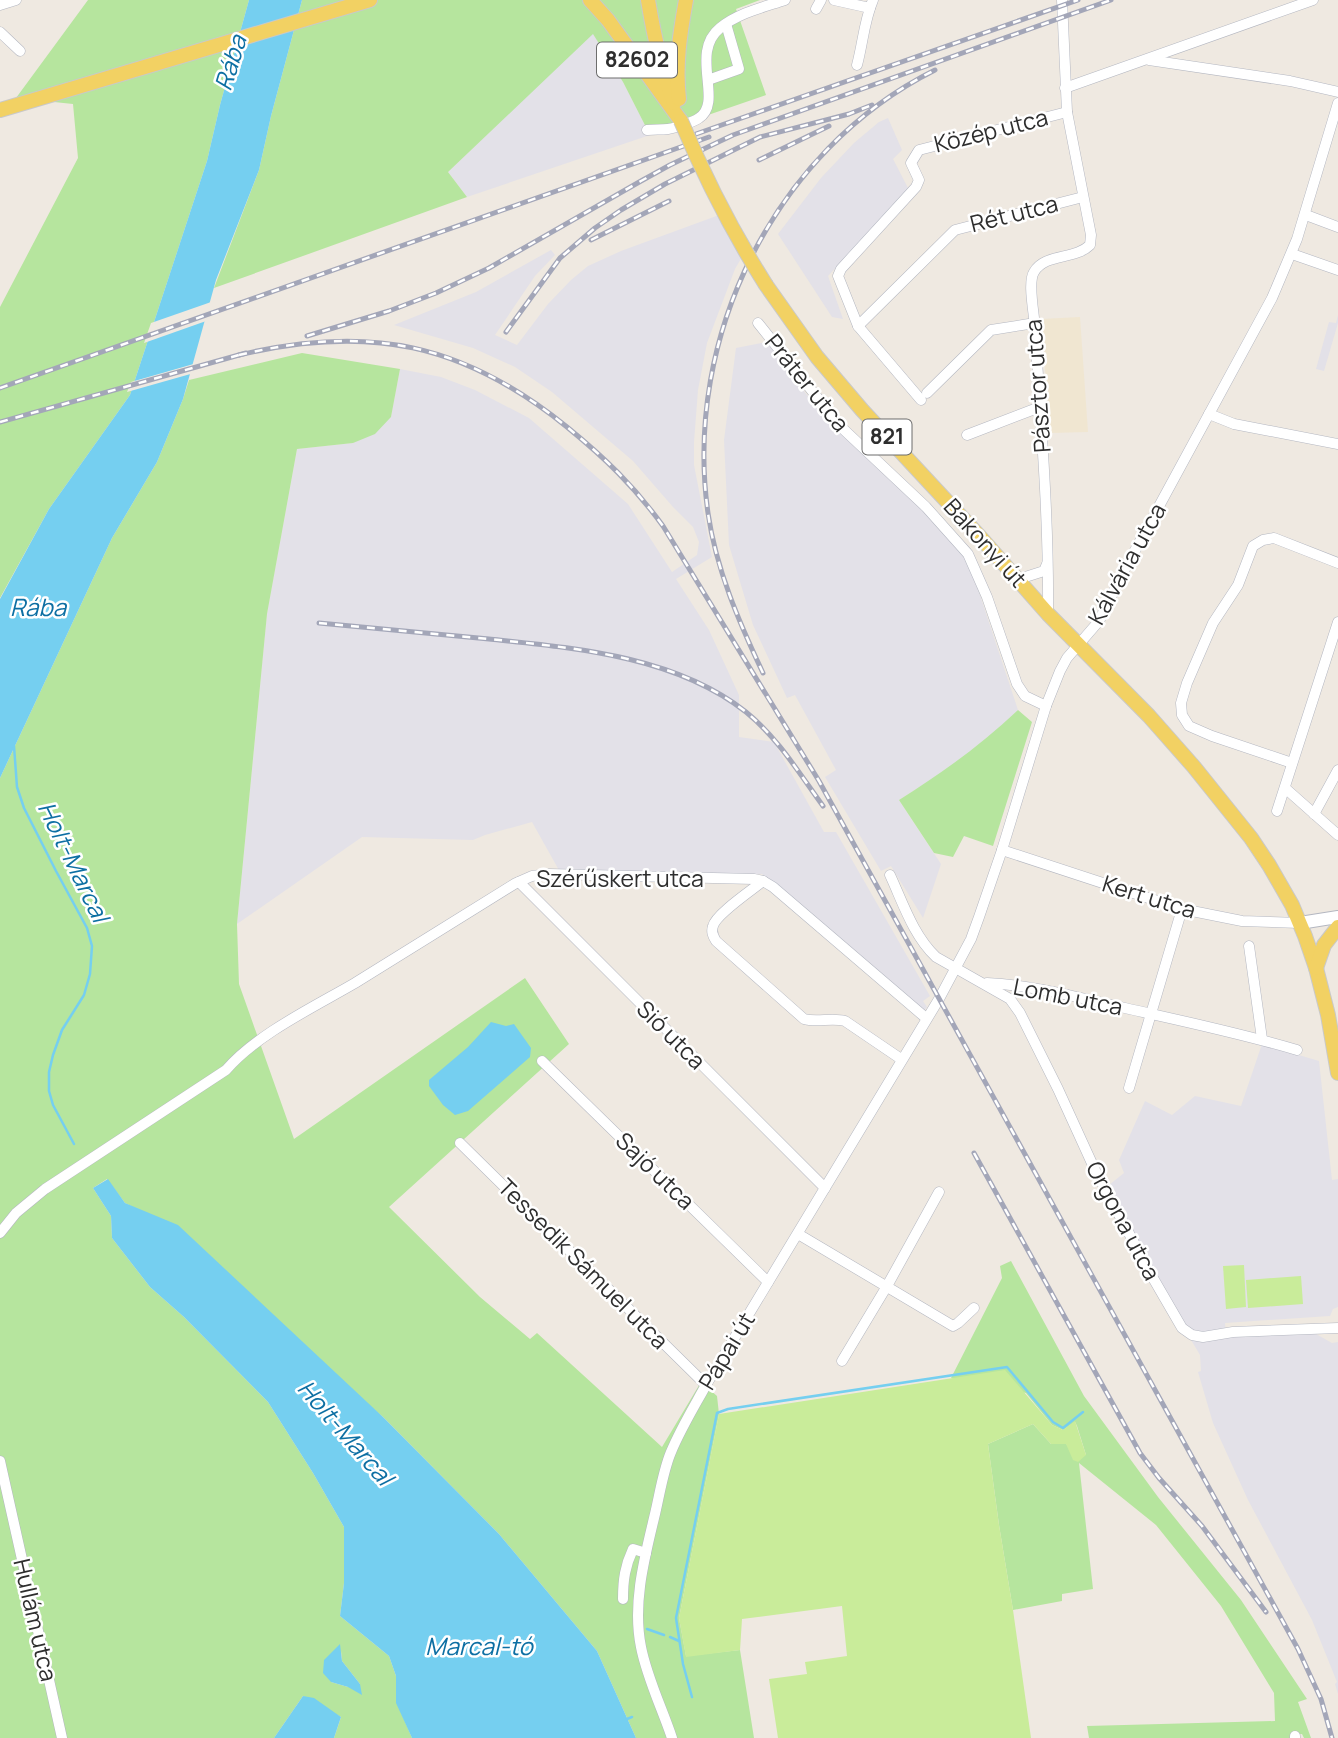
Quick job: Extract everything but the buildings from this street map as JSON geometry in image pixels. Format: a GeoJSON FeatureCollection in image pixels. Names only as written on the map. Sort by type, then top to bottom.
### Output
{"type":"FeatureCollection","features":[{"type":"Feature","properties":{"kind":"main road"},"geometry":{"type":"LineString","coordinates":[[0,110],[370,0]]}},
{"type":"Feature","properties":{"kind":"main road","name":"82602"},"geometry":{"type":"LineString","coordinates":[[590,0],[608,20],[681,121]]}},
{"type":"Feature","properties":{"kind":"main road","name":"Bakonyi út"},"geometry":{"type":"LineString","coordinates":[[648,0],[661,66],[681,121],[697,159],[744,251],[817,357],[839,384],[1048,614],[1149,716],[1230,811],[1269,865],[1300,923],[1316,968],[1330,1023],[1338,1073]]}},
{"type":"Feature","properties":{"kind":"main road"},"geometry":{"type":"LineString","coordinates":[[681,121],[677,61],[686,0]]}},
{"type":"Feature","properties":{"kind":"main road"},"geometry":{"type":"LineString","coordinates":[[1316,968],[1324,945],[1338,927]]}},
{"type":"Feature","properties":{"kind":"street"},"geometry":{"type":"LineString","coordinates":[[0,5],[16,0]]}},
{"type":"Feature","properties":{"kind":"street"},"geometry":{"type":"LineString","coordinates":[[647,130],[669,129],[699,119],[707,110],[706,55],[709,41],[726,24],[749,12],[785,0]]}},
{"type":"Feature","properties":{"kind":"street"},"geometry":{"type":"LineString","coordinates":[[834,0],[871,4],[858,65]]}},
{"type":"Feature","properties":{"kind":"street"},"geometry":{"type":"LineString","coordinates":[[1062,0],[1067,112],[1083,197]]}},
{"type":"Feature","properties":{"kind":"street"},"geometry":{"type":"LineString","coordinates":[[1065,88],[1313,0]]}},
{"type":"Feature","properties":{"kind":"street"},"geometry":{"type":"LineString","coordinates":[[708,80],[739,69],[726,24]]}},
{"type":"Feature","properties":{"kind":"street"},"geometry":{"type":"LineString","coordinates":[[0,32],[20,51]]}},
{"type":"Feature","properties":{"kind":"street"},"geometry":{"type":"LineString","coordinates":[[1145,60],[1290,81],[1338,92]]}},
{"type":"Feature","properties":{"kind":"street","name":"Kálvária utca"},"geometry":{"type":"LineString","coordinates":[[939,999],[971,939],[1002,850],[1046,706],[1063,665],[1099,621],[1272,298],[1306,215],[1337,107]]}},
{"type":"Feature","properties":{"kind":"street","name":"Közép utca"},"geometry":{"type":"LineString","coordinates":[[858,326],[838,276],[841,269],[916,187],[919,180],[911,163],[919,150],[1067,112]]}},
{"type":"Feature","properties":{"kind":"street","name":"Pásztor utca"},"geometry":{"type":"LineString","coordinates":[[1048,614],[1049,556],[1031,278],[1035,269],[1045,261],[1084,252],[1090,245],[1091,235],[1083,197]]}},
{"type":"Feature","properties":{"kind":"street","name":"Rét utca"},"geometry":{"type":"LineString","coordinates":[[858,326],[955,230],[1083,197]]}},
{"type":"Feature","properties":{"kind":"street"},"geometry":{"type":"LineString","coordinates":[[1306,215],[1338,226]]}},
{"type":"Feature","properties":{"kind":"street"},"geometry":{"type":"LineString","coordinates":[[1292,254],[1338,270]]}},
{"type":"Feature","properties":{"kind":"street","name":"Práter utca"},"geometry":{"type":"LineString","coordinates":[[758,323],[840,426],[926,507],[968,554],[988,597],[1017,684],[1025,696],[1046,706]]}},
{"type":"Feature","properties":{"kind":"street"},"geometry":{"type":"LineString","coordinates":[[858,326],[924,397],[991,330],[1035,323]]}},
{"type":"Feature","properties":{"kind":"street"},"geometry":{"type":"LineString","coordinates":[[967,435],[1040,407]]}},
{"type":"Feature","properties":{"kind":"street"},"geometry":{"type":"LineString","coordinates":[[1209,414],[1234,424],[1338,444]]}},
{"type":"Feature","properties":{"kind":"street"},"geometry":{"type":"LineString","coordinates":[[1292,763],[1189,726],[1182,715],[1181,703],[1213,623],[1238,584],[1253,545],[1274,538],[1338,563]]}},
{"type":"Feature","properties":{"kind":"street"},"geometry":{"type":"LineString","coordinates":[[1018,579],[1044,571],[1049,556]]}},
{"type":"Feature","properties":{"kind":"street"},"geometry":{"type":"LineString","coordinates":[[1278,811],[1335,642],[1338,622]]}},
{"type":"Feature","properties":{"kind":"street"},"geometry":{"type":"LineString","coordinates":[[1314,814],[1338,770]]}},
{"type":"Feature","properties":{"kind":"street"},"geometry":{"type":"LineString","coordinates":[[1285,788],[1338,835]]}},
{"type":"Feature","properties":{"kind":"street","name":"Kert utca"},"geometry":{"type":"LineString","coordinates":[[1002,850],[1182,909],[1242,921],[1300,923]]}},
{"type":"Feature","properties":{"kind":"street","name":"Szérűskert utca"},"geometry":{"type":"LineString","coordinates":[[0,1233],[16,1213],[45,1189],[226,1070],[233,1061],[270,1033],[532,876],[550,874],[763,881]]}},
{"type":"Feature","properties":{"kind":"street","name":"Lomb utca"},"geometry":{"type":"LineString","coordinates":[[890,875],[918,935],[927,948],[936,957],[983,983],[1009,984],[1152,1014],[1297,1050]]}},
{"type":"Feature","properties":{"kind":"street"},"geometry":{"type":"LineString","coordinates":[[901,1059],[845,1021],[839,1019],[812,1022],[804,1019],[716,942],[711,933],[713,923],[763,881],[926,1018]]}},
{"type":"Feature","properties":{"kind":"street","name":"Sió utca"},"geometry":{"type":"LineString","coordinates":[[519,882],[825,1188]]}},
{"type":"Feature","properties":{"kind":"street"},"geometry":{"type":"LineString","coordinates":[[1129,1088],[1182,909]]}},
{"type":"Feature","properties":{"kind":"street"},"geometry":{"type":"LineString","coordinates":[[1300,923],[1338,917]]}},
{"type":"Feature","properties":{"kind":"street"},"geometry":{"type":"LineString","coordinates":[[1249,946],[1262,1040]]}},
{"type":"Feature","properties":{"kind":"street","name":"Orgona utca"},"geometry":{"type":"LineString","coordinates":[[983,983],[1010,999],[1020,1013],[1095,1170],[1182,1328],[1192,1335],[1203,1337],[1233,1332],[1338,1328]]}},
{"type":"Feature","properties":{"kind":"street","name":"Pápai út"},"geometry":{"type":"LineString","coordinates":[[672,1738],[647,1669],[638,1626],[646,1553],[670,1453],[706,1385],[939,999]]}},
{"type":"Feature","properties":{"kind":"street","name":"Sajó utca"},"geometry":{"type":"LineString","coordinates":[[542,1061],[768,1282]]}},
{"type":"Feature","properties":{"kind":"street","name":"Tessedik Sámuel utca"},"geometry":{"type":"LineString","coordinates":[[460,1143],[706,1385]]}},
{"type":"Feature","properties":{"kind":"street"},"geometry":{"type":"LineString","coordinates":[[842,1361],[939,1192]]}},
{"type":"Feature","properties":{"kind":"street"},"geometry":{"type":"LineString","coordinates":[[798,1234],[953,1326],[974,1308]]}},
{"type":"Feature","properties":{"kind":"street","name":"Hullám utca"},"geometry":{"type":"LineString","coordinates":[[0,1461],[2,1483],[62,1738]]}},
{"type":"Feature","properties":{"kind":"street"},"geometry":{"type":"LineString","coordinates":[[623,1599],[626,1562],[633,1549],[646,1553]]}},
{"type":"Feature","properties":{"kind":"shaded area"},"geometry":{"type":"Polygon","coordinates":[[[593,33],[623,82],[650,135],[467,197],[448,172],[593,33]]]}},
{"type":"Feature","properties":{"kind":"shaded area"},"geometry":{"type":"Polygon","coordinates":[[[888,118],[902,150],[893,159],[909,190],[828,276],[843,319],[832,317],[778,234],[821,178],[854,143],[879,122],[888,118]]]}},
{"type":"Feature","properties":{"kind":"shaded area"},"geometry":{"type":"Polygon","coordinates":[[[730,211],[750,243],[735,269],[707,343],[698,390],[694,442],[694,465],[712,557],[676,579],[709,630],[739,695],[739,737],[774,742],[824,832],[836,832],[930,996],[923,1001],[927,1007],[924,1011],[762,874],[560,872],[532,822],[473,840],[362,837],[237,924],[267,614],[297,449],[353,443],[391,417],[400,369],[441,377],[475,390],[529,418],[628,504],[672,572],[697,555],[699,542],[693,527],[633,461],[552,392],[515,367],[473,348],[394,325],[476,292],[551,250],[555,255],[535,276],[495,335],[517,345],[548,304],[588,266],[730,211]]]}},
{"type":"Feature","properties":{"kind":"shaded area"},"geometry":{"type":"Polygon","coordinates":[[[1338,315],[1338,323],[1324,371],[1316,369],[1329,322],[1336,323],[1338,315]]]}},
{"type":"Feature","properties":{"kind":"shaded area"},"geometry":{"type":"Polygon","coordinates":[[[1080,317],[1088,432],[1050,433],[1041,319],[1080,317]]]}},
{"type":"Feature","properties":{"kind":"shaded area"},"geometry":{"type":"Polygon","coordinates":[[[767,342],[834,426],[948,534],[970,565],[1018,710],[991,736],[945,771],[899,800],[941,864],[923,918],[891,866],[881,871],[825,777],[836,770],[795,695],[787,698],[753,625],[729,545],[724,440],[736,348],[767,342]]]}},
{"type":"Feature","properties":{"kind":"shaded area"},"geometry":{"type":"Polygon","coordinates":[[[1262,1044],[1319,1061],[1332,1180],[1338,1179],[1338,1307],[1333,1309],[1330,1316],[1225,1323],[1226,1336],[1309,1330],[1332,1343],[1338,1342],[1338,1694],[1335,1684],[1337,1682],[1312,1620],[1248,1500],[1213,1423],[1198,1372],[1201,1371],[1200,1355],[1104,1189],[1124,1173],[1119,1160],[1145,1101],[1172,1115],[1195,1096],[1241,1106],[1262,1044]]]}},
{"type":"Feature","properties":{"kind":"green space"},"geometry":{"type":"Polygon","coordinates":[[[88,0],[249,0],[207,161],[130,395],[49,509],[0,598],[0,307],[78,158],[73,104],[16,98],[88,0]]]}},
{"type":"Feature","properties":{"kind":"green space"},"geometry":{"type":"Polygon","coordinates":[[[302,0],[760,0],[736,9],[766,95],[650,135],[623,82],[593,34],[448,172],[467,197],[214,288],[259,170],[302,0]]]}},
{"type":"Feature","properties":{"kind":"green space"},"geometry":{"type":"Polygon","coordinates":[[[302,353],[400,369],[391,417],[375,434],[353,443],[297,449],[267,614],[237,924],[239,984],[294,1139],[525,978],[569,1044],[389,1207],[480,1297],[530,1339],[537,1333],[662,1447],[701,1382],[717,1396],[719,1414],[679,1618],[686,1656],[740,1650],[754,1738],[636,1738],[597,1651],[499,1534],[383,1417],[141,1211],[125,1203],[107,1179],[93,1188],[111,1216],[112,1238],[150,1287],[184,1317],[268,1402],[344,1527],[344,1583],[340,1616],[389,1656],[396,1676],[397,1703],[412,1738],[334,1738],[341,1717],[303,1696],[274,1738],[0,1738],[0,778],[112,538],[157,462],[189,380],[302,353]],[[341,1651],[331,1682],[348,1687],[360,1684],[342,1661],[341,1651]]]}},
{"type":"Feature","properties":{"kind":"green space"},"geometry":{"type":"Polygon","coordinates":[[[1018,710],[1032,722],[993,846],[964,836],[953,857],[934,853],[899,800],[961,758],[1018,710]]]}},
{"type":"Feature","properties":{"kind":"green space"},"geometry":{"type":"Polygon","coordinates":[[[1011,1261],[1084,1396],[1158,1497],[1241,1600],[1307,1699],[1298,1702],[1311,1738],[1304,1738],[1302,1734],[1291,1735],[1290,1738],[1089,1738],[1087,1726],[1275,1721],[1274,1693],[1221,1606],[1156,1525],[1079,1463],[1093,1589],[1062,1594],[1062,1601],[1013,1610],[988,1444],[1033,1424],[1051,1444],[1066,1444],[1086,1455],[1075,1422],[1063,1430],[1052,1425],[1026,1393],[951,1378],[1002,1278],[1000,1266],[1011,1261]]]}},
{"type":"Feature","properties":{"kind":"green space"},"geometry":{"type":"Polygon","coordinates":[[[1244,1265],[1246,1307],[1226,1309],[1223,1266],[1244,1265]]]}},
{"type":"Feature","properties":{"kind":"green space"},"geometry":{"type":"Polygon","coordinates":[[[1301,1276],[1303,1304],[1248,1308],[1246,1280],[1301,1276]]]}},
{"type":"Feature","properties":{"kind":"green space"},"geometry":{"type":"Polygon","coordinates":[[[1005,1370],[1052,1425],[1063,1430],[1075,1421],[1086,1455],[1078,1462],[1073,1460],[1066,1444],[1051,1444],[1033,1424],[988,1444],[1031,1738],[778,1738],[769,1679],[807,1674],[805,1662],[847,1656],[842,1606],[742,1619],[740,1650],[686,1657],[679,1618],[719,1414],[1005,1370]]]}},
{"type":"Feature","properties":{"kind":"water","name":"Rába"},"geometry":{"type":"Polygon","coordinates":[[[249,0],[302,0],[259,170],[216,280],[183,399],[157,462],[112,538],[0,778],[0,599],[49,509],[130,395],[207,161],[249,0]]]}},
{"type":"Feature","properties":{"kind":"water"},"geometry":{"type":"Polygon","coordinates":[[[491,1022],[506,1026],[514,1024],[531,1048],[530,1057],[468,1111],[455,1115],[443,1105],[429,1086],[429,1080],[468,1047],[491,1022]]]}},
{"type":"Feature","properties":{"kind":"water","name":"Marcal-tó"},"geometry":{"type":"Polygon","coordinates":[[[108,1179],[125,1203],[178,1225],[383,1417],[499,1534],[597,1651],[636,1738],[412,1738],[396,1703],[396,1676],[389,1656],[340,1616],[344,1583],[344,1527],[268,1402],[184,1317],[150,1287],[112,1238],[111,1216],[93,1188],[108,1179]]]}},
{"type":"Feature","properties":{"kind":"water"},"geometry":{"type":"Polygon","coordinates":[[[340,1644],[342,1661],[360,1684],[362,1695],[331,1682],[323,1673],[324,1660],[340,1644]]]}},
{"type":"Feature","properties":{"kind":"water"},"geometry":{"type":"Polygon","coordinates":[[[303,1696],[314,1698],[341,1717],[334,1738],[274,1738],[303,1696]]]}},
{"type":"Feature","properties":{"kind":"pier"},"geometry":{"type":"Polygon","coordinates":[[[214,301],[209,320],[144,343],[151,323],[214,301]]]}},
{"type":"Feature","properties":{"kind":"pier"},"geometry":{"type":"Polygon","coordinates":[[[197,363],[194,373],[127,392],[131,382],[197,363]]]}},
{"type":"Feature","properties":{"kind":"waterway","name":"Holt-Marcal"},"geometry":{"type":"LineString","coordinates":[[14,746],[17,787],[24,808],[87,928],[92,946],[90,974],[84,995],[62,1030],[49,1072],[49,1091],[53,1105],[74,1144]]}},
{"type":"Feature","properties":{"kind":"waterway"},"geometry":{"type":"LineString","coordinates":[[692,1697],[683,1664],[676,1618],[717,1413],[728,1409],[1007,1367],[1053,1422],[1063,1428],[1083,1412]]}},
{"type":"Feature","properties":{"kind":"waterway"},"geometry":{"type":"LineString","coordinates":[[647,1629],[664,1635]]}},
{"type":"Feature","properties":{"kind":"waterway"},"geometry":{"type":"LineString","coordinates":[[670,1637],[679,1641]]}},
{"type":"Feature","properties":{"kind":"waterway"},"geometry":{"type":"LineString","coordinates":[[627,1719],[632,1717]]}},
{"type":"Feature","properties":{"kind":"railway"},"geometry":{"type":"LineString","coordinates":[[696,134],[1078,0]]}},
{"type":"Feature","properties":{"kind":"railway"},"geometry":{"type":"LineString","coordinates":[[307,336],[389,311],[489,268],[670,165],[733,135],[1111,0]]}},
{"type":"Feature","properties":{"kind":"railway"},"geometry":{"type":"LineString","coordinates":[[763,673],[737,615],[723,575],[708,513],[704,447],[710,381],[727,317],[752,256],[786,199],[829,148],[878,105],[935,70]]}},
{"type":"Feature","properties":{"kind":"railway"},"geometry":{"type":"LineString","coordinates":[[506,332],[560,258],[621,210],[665,184],[760,137],[849,114],[872,105]]}},
{"type":"Feature","properties":{"kind":"railway"},"geometry":{"type":"LineString","coordinates":[[759,160],[829,126]]}},
{"type":"Feature","properties":{"kind":"railway"},"geometry":{"type":"LineString","coordinates":[[0,388],[709,137]]}},
{"type":"Feature","properties":{"kind":"railway"},"geometry":{"type":"LineString","coordinates":[[591,240],[669,201]]}},
{"type":"Feature","properties":{"kind":"railway"},"geometry":{"type":"LineString","coordinates":[[239,355],[330,341],[372,342],[413,348],[452,359],[490,376],[567,427],[618,473],[641,498],[663,526],[819,781],[1298,1649],[1321,1699],[1332,1738]]}},
{"type":"Feature","properties":{"kind":"railway"},"geometry":{"type":"LineString","coordinates":[[0,422],[246,353]]}},
{"type":"Feature","properties":{"kind":"railway"},"geometry":{"type":"LineString","coordinates":[[319,623],[589,651],[623,658],[688,678],[718,693],[758,722],[778,744],[823,806]]}},
{"type":"Feature","properties":{"kind":"railway"},"geometry":{"type":"LineString","coordinates":[[974,1153],[1140,1453],[1202,1526],[1266,1612]]}}]}
